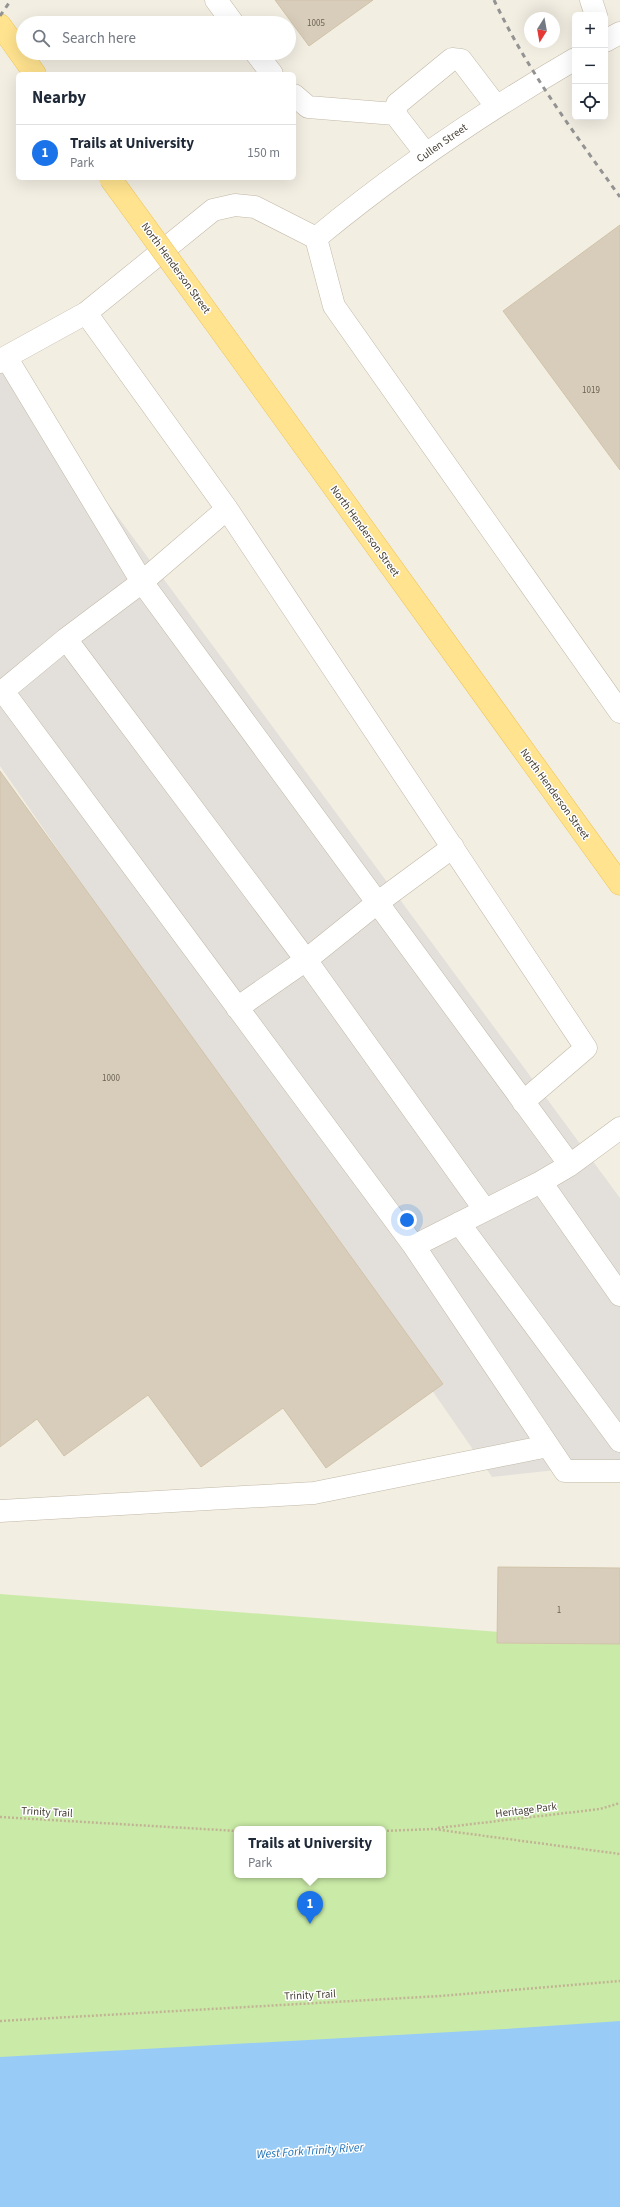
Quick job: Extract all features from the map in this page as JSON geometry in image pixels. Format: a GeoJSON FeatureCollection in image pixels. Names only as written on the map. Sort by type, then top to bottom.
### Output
{"type":"FeatureCollection","features":[{"type":"Feature","properties":{"kind":"main road"},"geometry":{"type":"LineString","coordinates":[[0,25],[16,47]]}},
{"type":"Feature","properties":{"kind":"main road"},"geometry":{"type":"LineString","coordinates":[[25,60],[34,72]]}},
{"type":"Feature","properties":{"kind":"main road","name":"North Henderson Street"},"geometry":{"type":"LineString","coordinates":[[111,180],[620,884]]}},
{"type":"Feature","properties":{"kind":"street"},"geometry":{"type":"LineString","coordinates":[[216,0],[228,16]]}},
{"type":"Feature","properties":{"kind":"street"},"geometry":{"type":"LineString","coordinates":[[591,0],[595,12]]}},
{"type":"Feature","properties":{"kind":"street"},"geometry":{"type":"LineString","coordinates":[[608,39],[620,33]]}},
{"type":"Feature","properties":{"kind":"street"},"geometry":{"type":"LineString","coordinates":[[395,114],[397,104],[452,59],[461,60],[496,106]]}},
{"type":"Feature","properties":{"kind":"street"},"geometry":{"type":"LineString","coordinates":[[261,60],[270,72]]}},
{"type":"Feature","properties":{"kind":"street","name":"Cullen Street"},"geometry":{"type":"LineString","coordinates":[[316,238],[372,192],[426,154],[496,106],[572,61]]}},
{"type":"Feature","properties":{"kind":"street"},"geometry":{"type":"LineString","coordinates":[[296,97],[308,107],[395,114],[426,154]]}},
{"type":"Feature","properties":{"kind":"street"},"geometry":{"type":"LineString","coordinates":[[570,1165],[142,582],[3,360],[86,313],[213,210],[235,205],[255,207],[316,238],[334,306],[620,712]]}},
{"type":"Feature","properties":{"kind":"street"},"geometry":{"type":"LineString","coordinates":[[86,313],[227,509],[586,1048],[523,1102]]}},
{"type":"Feature","properties":{"kind":"street"},"geometry":{"type":"LineString","coordinates":[[227,509],[142,582],[1,690],[414,1246],[565,1471],[620,1471]]}},
{"type":"Feature","properties":{"kind":"street"},"geometry":{"type":"LineString","coordinates":[[66,639],[306,960],[485,1210]]}},
{"type":"Feature","properties":{"kind":"street"},"geometry":{"type":"LineString","coordinates":[[237,1008],[306,960],[377,903],[453,847]]}},
{"type":"Feature","properties":{"kind":"street"},"geometry":{"type":"LineString","coordinates":[[414,1246],[541,1182],[570,1165],[620,1128]]}},
{"type":"Feature","properties":{"kind":"street"},"geometry":{"type":"LineString","coordinates":[[541,1182],[620,1295]]}},
{"type":"Feature","properties":{"kind":"street"},"geometry":{"type":"LineString","coordinates":[[459,1223],[620,1441]]}},
{"type":"Feature","properties":{"kind":"street"},"geometry":{"type":"LineString","coordinates":[[0,1511],[314,1493],[548,1446]]}},
{"type":"Feature","properties":{"kind":"path","name":"Heritage Park"},"geometry":{"type":"LineString","coordinates":[[433,1829],[600,1809],[620,1803]]}},
{"type":"Feature","properties":{"kind":"path","name":"Trinity Trail"},"geometry":{"type":"LineString","coordinates":[[0,1817],[234,1831]]}},
{"type":"Feature","properties":{"kind":"path"},"geometry":{"type":"LineString","coordinates":[[386,1831],[433,1829],[620,1854]]}},
{"type":"Feature","properties":{"kind":"path","name":"Trinity Trail"},"geometry":{"type":"LineString","coordinates":[[0,2021],[440,1996],[620,1981]]}},
{"type":"Feature","properties":{"kind":"green space"},"geometry":{"type":"Polygon","coordinates":[[[0,1594],[620,1641],[620,2207],[0,2207],[0,1594]]]}},
{"type":"Feature","properties":{"kind":"shaded area"},"geometry":{"type":"Polygon","coordinates":[[[0,357],[620,1198],[620,1463],[492,1477],[0,766],[0,357]]]}},
{"type":"Feature","properties":{"kind":"water","name":"West Fork Trinity River"},"geometry":{"type":"Polygon","coordinates":[[[620,2021],[620,2207],[0,2207],[0,2057],[505,2029],[620,2021]]]}},
{"type":"Feature","properties":{"kind":"building"},"geometry":{"type":"Polygon","coordinates":[[[275,0],[373,0],[309,46],[296,28],[296,16],[287,16],[275,0]]]}},
{"type":"Feature","properties":{"kind":"building"},"geometry":{"type":"Polygon","coordinates":[[[620,225],[620,470],[503,311],[620,225]]]}},
{"type":"Feature","properties":{"kind":"building"},"geometry":{"type":"Polygon","coordinates":[[[0,771],[443,1384],[326,1468],[283,1408],[201,1467],[148,1395],[64,1456],[37,1419],[0,1447],[0,771]]]}},
{"type":"Feature","properties":{"kind":"building"},"geometry":{"type":"Polygon","coordinates":[[[498,1567],[620,1568],[620,1644],[497,1643],[498,1567]]]}},
{"type":"Feature","properties":{"kind":"railway"},"geometry":{"type":"LineString","coordinates":[[0,16],[11,0]]}},
{"type":"Feature","properties":{"kind":"railway"},"geometry":{"type":"LineString","coordinates":[[494,0],[521,51],[552,101],[620,197]]}},
{"type":"Feature","properties":{"kind":"place","name":"Trails at University"},"geometry":{"type":"Point","coordinates":[310,1924]}}]}
